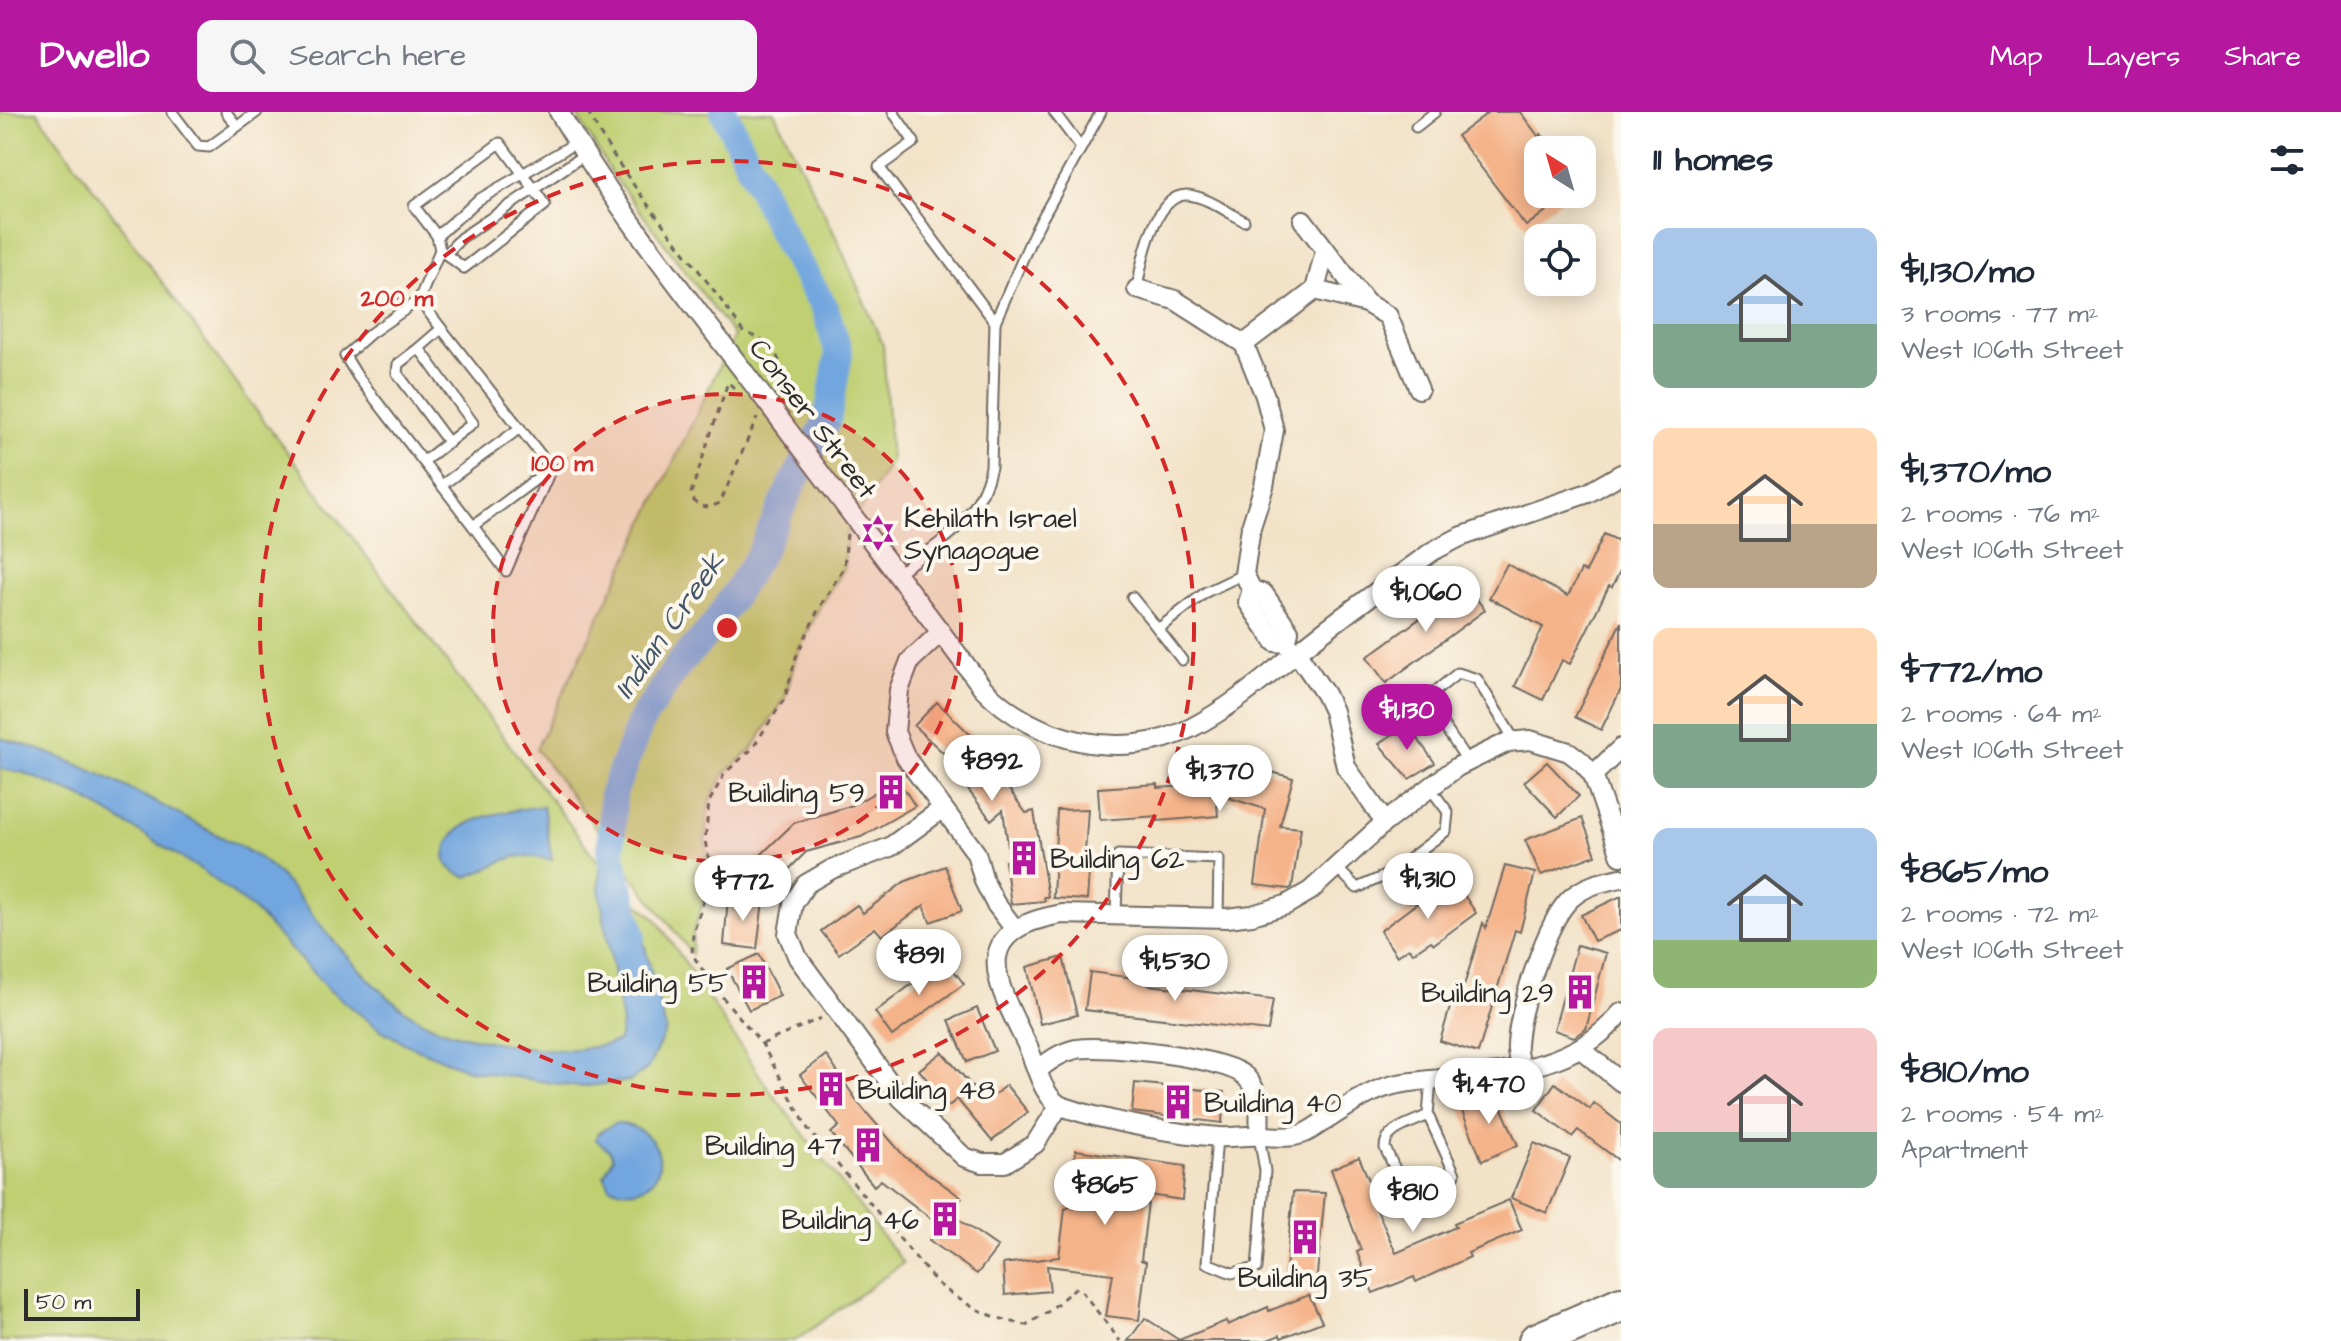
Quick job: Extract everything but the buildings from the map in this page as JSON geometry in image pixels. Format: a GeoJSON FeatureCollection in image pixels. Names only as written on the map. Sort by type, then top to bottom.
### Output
{"type":"FeatureCollection","features":[{"type":"Feature","properties":{"kind":"highway"},"geometry":{"type":"LineString","coordinates":[[1536,1341],[1621,1304]]}},
{"type":"Feature","properties":{"kind":"street","name":"Conser Street"},"geometry":{"type":"LineString","coordinates":[[559,112],[626,216],[896,574],[999,705],[1037,728],[1062,737],[1095,744],[1135,744],[1187,730],[1222,709],[1291,648],[1433,551],[1460,537],[1588,493],[1621,474]]}},
{"type":"Feature","properties":{"kind":"street"},"geometry":{"type":"LineString","coordinates":[[1303,220],[1366,303]]}},
{"type":"Feature","properties":{"kind":"street"},"geometry":{"type":"LineString","coordinates":[[1244,344],[1315,290],[1325,251]]}},
{"type":"Feature","properties":{"kind":"street"},"geometry":{"type":"LineString","coordinates":[[1137,289],[1175,300],[1244,344],[1265,396],[1274,430],[1264,486],[1251,527],[1248,582],[1264,594],[1289,631],[1291,648],[1329,702],[1346,767],[1385,822]]}},
{"type":"Feature","properties":{"kind":"street"},"geometry":{"type":"LineString","coordinates":[[1315,290],[1366,303],[1388,316],[1419,389]]}},
{"type":"Feature","properties":{"kind":"street"},"geometry":{"type":"LineString","coordinates":[[941,632],[910,661],[899,690],[895,732],[906,758],[976,853],[990,892],[1014,928]]}},
{"type":"Feature","properties":{"kind":"street"},"geometry":{"type":"LineString","coordinates":[[1621,856],[1593,775],[1569,752],[1530,740],[1515,741],[1487,751],[1430,788],[1385,822],[1310,891],[1286,905],[1252,915],[1218,918],[1062,914],[1041,917],[1014,928],[999,951],[995,970],[1009,1011],[1051,1097],[1059,1106],[1102,1118],[1217,1137],[1284,1138],[1304,1134],[1386,1085],[1475,1077],[1541,1065],[1581,1049],[1606,1031],[1621,1013]]}},
{"type":"Feature","properties":{"kind":"street"},"geometry":{"type":"LineString","coordinates":[[1593,775],[1621,748]]}},
{"type":"Feature","properties":{"kind":"street"},"geometry":{"type":"LineString","coordinates":[[942,809],[890,847],[832,869],[806,884],[793,904],[788,934],[798,958],[901,1098],[964,1157],[982,1163],[1005,1163],[1035,1144],[1059,1106]]}},
{"type":"Feature","properties":{"kind":"street"},"geometry":{"type":"LineString","coordinates":[[1520,1068],[1516,1047],[1518,1032],[1546,938],[1556,916],[1571,898],[1593,883],[1621,878]]}},
{"type":"Feature","properties":{"kind":"street"},"geometry":{"type":"LineString","coordinates":[[1038,1070],[1058,1055],[1078,1049],[1114,1049],[1186,1057],[1232,1067],[1244,1074],[1255,1089],[1261,1108],[1259,1136]]}},
{"type":"Feature","properties":{"kind":"street"},"geometry":{"type":"LineString","coordinates":[[1581,1049],[1621,1082]]}},
{"type":"Feature","properties":{"kind":"lane"},"geometry":{"type":"LineString","coordinates":[[172,112],[198,146],[209,147],[257,112]]}},
{"type":"Feature","properties":{"kind":"lane"},"geometry":{"type":"LineString","coordinates":[[226,112],[237,126]]}},
{"type":"Feature","properties":{"kind":"lane"},"geometry":{"type":"LineString","coordinates":[[893,112],[914,142],[879,167],[995,322]]}},
{"type":"Feature","properties":{"kind":"lane"},"geometry":{"type":"LineString","coordinates":[[1054,112],[1081,148]]}},
{"type":"Feature","properties":{"kind":"lane"},"geometry":{"type":"LineString","coordinates":[[1416,127],[1435,112]]}},
{"type":"Feature","properties":{"kind":"lane"},"geometry":{"type":"LineString","coordinates":[[896,574],[958,529],[987,485],[991,467],[995,322],[1034,233],[1099,113]]}},
{"type":"Feature","properties":{"kind":"lane"},"geometry":{"type":"LineString","coordinates":[[500,143],[534,189],[545,205],[464,268],[443,252],[437,236],[414,206],[500,143]]}},
{"type":"Feature","properties":{"kind":"lane"},"geometry":{"type":"LineString","coordinates":[[437,236],[478,200],[522,172],[580,148]]}},
{"type":"Feature","properties":{"kind":"lane"},"geometry":{"type":"LineString","coordinates":[[551,468],[506,571],[345,356],[371,333],[419,300],[443,252],[534,189],[580,148]]}},
{"type":"Feature","properties":{"kind":"lane"},"geometry":{"type":"LineString","coordinates":[[1137,289],[1141,263],[1161,209],[1170,199],[1185,195],[1203,200],[1244,221]]}},
{"type":"Feature","properties":{"kind":"lane"},"geometry":{"type":"LineString","coordinates":[[419,300],[551,468]]}},
{"type":"Feature","properties":{"kind":"lane"},"geometry":{"type":"LineString","coordinates":[[441,329],[398,364],[397,373],[449,443]]}},
{"type":"Feature","properties":{"kind":"lane"},"geometry":{"type":"LineString","coordinates":[[419,348],[473,423],[424,461]]}},
{"type":"Feature","properties":{"kind":"lane"},"geometry":{"type":"LineString","coordinates":[[442,485],[520,428]]}},
{"type":"Feature","properties":{"kind":"lane"},"geometry":{"type":"LineString","coordinates":[[473,526],[551,468]]}},
{"type":"Feature","properties":{"kind":"lane"},"geometry":{"type":"LineString","coordinates":[[1158,629],[1206,592],[1248,582]]}},
{"type":"Feature","properties":{"kind":"lane"},"geometry":{"type":"LineString","coordinates":[[1132,597],[1182,660]]}},
{"type":"Feature","properties":{"kind":"lane"},"geometry":{"type":"LineString","coordinates":[[1468,762],[1432,708],[1432,694],[1458,673],[1477,679],[1515,741]]}},
{"type":"Feature","properties":{"kind":"lane"},"geometry":{"type":"LineString","coordinates":[[1337,868],[1357,888],[1389,874],[1446,831],[1448,812],[1430,788]]}},
{"type":"Feature","properties":{"kind":"lane"},"geometry":{"type":"LineString","coordinates":[[1116,915],[1118,855],[1219,859],[1218,918]]}},
{"type":"Feature","properties":{"kind":"lane"},"geometry":{"type":"LineString","coordinates":[[1428,1115],[1390,1134],[1385,1141],[1385,1148],[1408,1196],[1421,1196],[1448,1184],[1455,1174],[1428,1115],[1431,1080]]}},
{"type":"Feature","properties":{"kind":"lane"},"geometry":{"type":"LineString","coordinates":[[1217,1137],[1207,1263],[1232,1273],[1257,1268],[1265,1171],[1259,1136]]}},
{"type":"Feature","properties":{"kind":"path"},"geometry":{"type":"LineString","coordinates":[[762,1044],[836,1011]]}},
{"type":"Feature","properties":{"kind":"green space"},"geometry":{"type":"Polygon","coordinates":[[[0,112],[37,112],[264,421],[615,884],[656,919],[768,1088],[903,1263],[795,1341],[0,1341],[0,112]]]}},
{"type":"Feature","properties":{"kind":"green space"},"geometry":{"type":"Polygon","coordinates":[[[575,112],[774,112],[836,237],[883,345],[891,461],[847,532],[844,567],[819,608],[796,657],[785,698],[752,749],[725,773],[709,802],[705,841],[712,875],[693,933],[692,954],[536,749],[734,336],[612,174],[575,112]]]}},
{"type":"Feature","properties":{"kind":"water"},"geometry":{"type":"Polygon","coordinates":[[[0,738],[53,755],[105,777],[253,854],[282,878],[344,953],[397,1004],[424,1022],[475,1038],[562,1050],[591,1048],[619,1041],[622,1024],[599,889],[600,864],[615,884],[644,943],[666,1030],[648,1068],[630,1081],[579,1087],[468,1070],[408,1045],[379,1029],[328,989],[254,910],[203,871],[80,796],[24,773],[0,769],[0,738]]]}},
{"type":"Feature","properties":{"kind":"water"},"geometry":{"type":"Polygon","coordinates":[[[543,806],[552,860],[514,857],[466,877],[447,864],[446,850],[451,838],[460,829],[486,816],[543,806]]]}},
{"type":"Feature","properties":{"kind":"water"},"geometry":{"type":"Polygon","coordinates":[[[616,1123],[637,1129],[651,1139],[658,1152],[659,1166],[655,1178],[645,1187],[630,1190],[610,1187],[604,1175],[613,1158],[610,1151],[596,1140],[598,1133],[616,1123]]]}},
{"type":"Feature","properties":{"kind":"waterway","name":"Indian Creek"},"geometry":{"type":"LineString","coordinates":[[632,935],[611,855],[613,793],[642,719],[679,664],[713,627],[759,556],[792,485],[827,421],[839,354],[825,308],[786,242],[724,112]]}},
{"type":"Feature","properties":{"kind":"place","name":"Kehilath Israel Synagogue"},"geometry":{"type":"Point","coordinates":[878,533]}},
{"type":"Feature","properties":{"kind":"place","name":"Building 59"},"geometry":{"type":"Point","coordinates":[891,792]}},
{"type":"Feature","properties":{"kind":"place","name":"Building 62"},"geometry":{"type":"Point","coordinates":[1024,858]}},
{"type":"Feature","properties":{"kind":"place","name":"Building 55"},"geometry":{"type":"Point","coordinates":[754,982]}},
{"type":"Feature","properties":{"kind":"place","name":"Building 29"},"geometry":{"type":"Point","coordinates":[1580,992]}},
{"type":"Feature","properties":{"kind":"place","name":"Building 48"},"geometry":{"type":"Point","coordinates":[831,1089]}},
{"type":"Feature","properties":{"kind":"place","name":"Building 40"},"geometry":{"type":"Point","coordinates":[1178,1102]}},
{"type":"Feature","properties":{"kind":"place","name":"Building 47"},"geometry":{"type":"Point","coordinates":[868,1145]}},
{"type":"Feature","properties":{"kind":"place","name":"Building 46"},"geometry":{"type":"Point","coordinates":[945,1219]}},
{"type":"Feature","properties":{"kind":"place","name":"Building 35"},"geometry":{"type":"Point","coordinates":[1305,1237]}}]}
